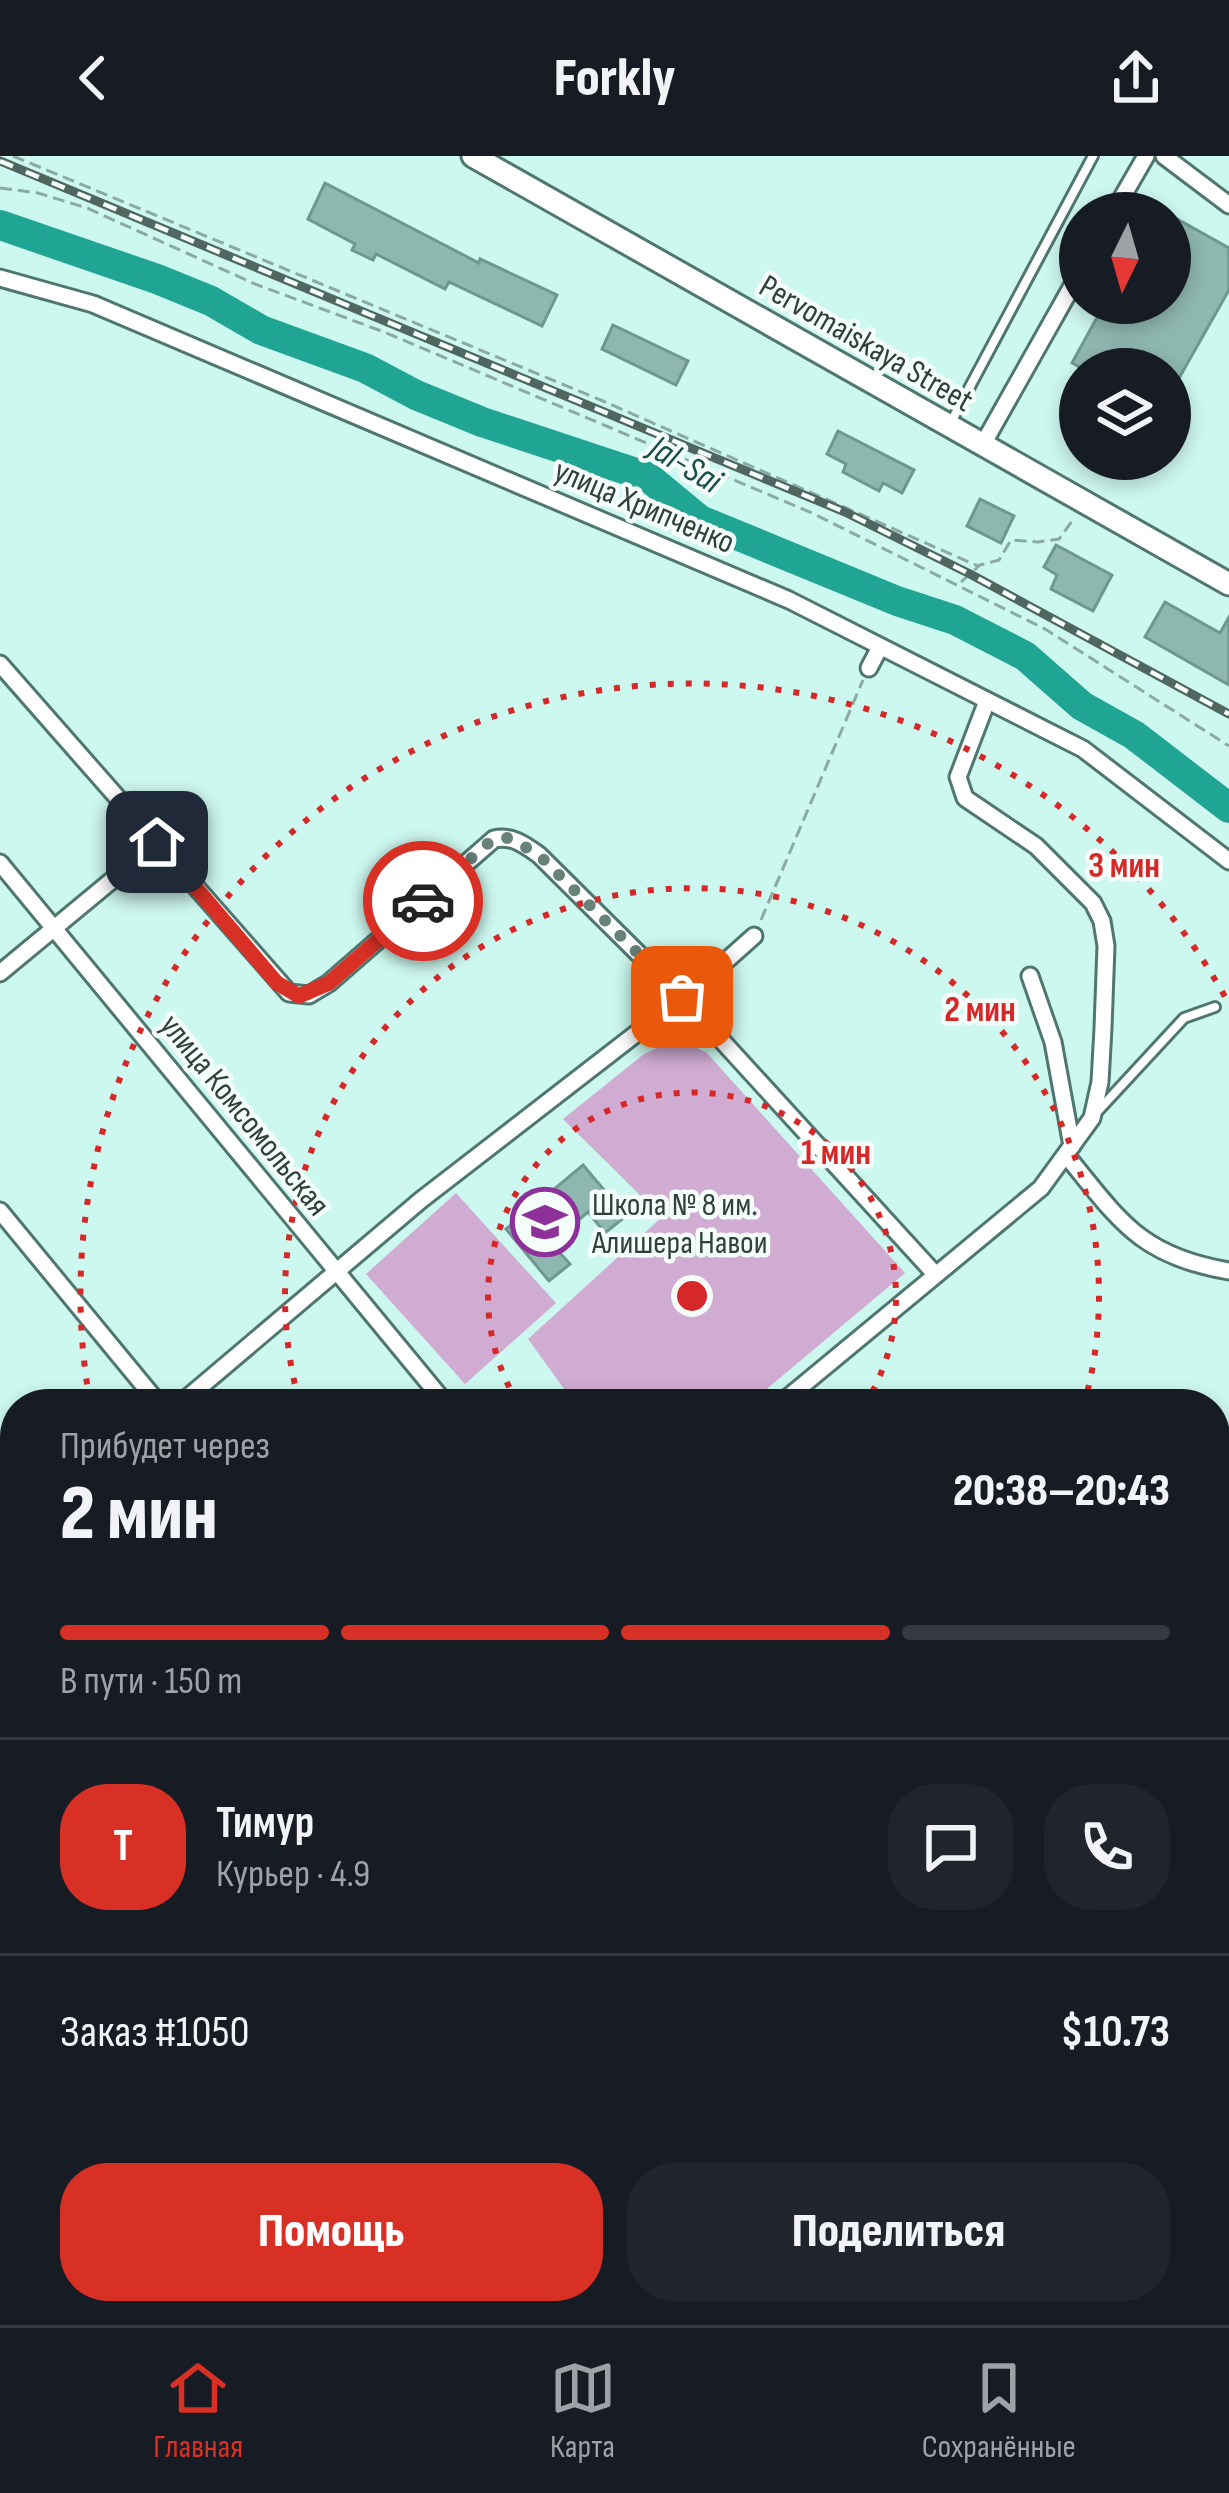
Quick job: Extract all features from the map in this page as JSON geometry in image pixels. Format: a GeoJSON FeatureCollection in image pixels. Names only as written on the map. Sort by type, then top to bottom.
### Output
{"type":"FeatureCollection","features":[{"type":"Feature","properties":{"kind":"main road","name":"Pervomaiskaya Street"},"geometry":{"type":"LineString","coordinates":[[472,156],[1229,584]]}},
{"type":"Feature","properties":{"kind":"street"},"geometry":{"type":"LineString","coordinates":[[1125,192],[1145,156]]}},
{"type":"Feature","properties":{"kind":"street"},"geometry":{"type":"LineString","coordinates":[[1164,156],[1229,205]]}},
{"type":"Feature","properties":{"kind":"street","name":"улица Хрипченко"},"geometry":{"type":"LineString","coordinates":[[0,278],[114,313],[789,600],[1084,749],[1229,861]]}},
{"type":"Feature","properties":{"kind":"street"},"geometry":{"type":"LineString","coordinates":[[982,446],[1059,309]]}},
{"type":"Feature","properties":{"kind":"street"},"geometry":{"type":"LineString","coordinates":[[869,668],[880,647]]}},
{"type":"Feature","properties":{"kind":"street"},"geometry":{"type":"LineString","coordinates":[[0,664],[277,983],[299,996],[329,983],[494,838],[510,838],[539,855],[682,997],[935,1274]]}},
{"type":"Feature","properties":{"kind":"street"},"geometry":{"type":"LineString","coordinates":[[798,1389],[1041,1188],[1092,1118],[1100,1082],[1106,975],[1102,921],[1094,904],[1036,846],[965,798],[958,777],[987,701]]}},
{"type":"Feature","properties":{"kind":"street"},"geometry":{"type":"LineString","coordinates":[[0,973],[157,842]]}},
{"type":"Feature","properties":{"kind":"street","name":"улица Комсомольская"},"geometry":{"type":"LineString","coordinates":[[0,863],[434,1389]]}},
{"type":"Feature","properties":{"kind":"street"},"geometry":{"type":"LineString","coordinates":[[199,1389],[421,1200],[754,936]]}},
{"type":"Feature","properties":{"kind":"street"},"geometry":{"type":"LineString","coordinates":[[1030,976],[1053,1042],[1069,1151],[1123,1224],[1148,1245],[1184,1261],[1229,1271]]}},
{"type":"Feature","properties":{"kind":"street"},"geometry":{"type":"LineString","coordinates":[[0,1211],[147,1389]]}},
{"type":"Feature","properties":{"kind":"lane"},"geometry":{"type":"LineString","coordinates":[[949,427],[1094,156]]}},
{"type":"Feature","properties":{"kind":"lane"},"geometry":{"type":"LineString","coordinates":[[1092,1118],[1184,1018],[1215,1007]]}},
{"type":"Feature","properties":{"kind":"path"},"geometry":{"type":"LineString","coordinates":[[13,156],[582,392],[978,566]]}},
{"type":"Feature","properties":{"kind":"path"},"geometry":{"type":"LineString","coordinates":[[0,188],[38,193],[87,208],[255,284],[384,332],[729,476],[943,575],[1045,629],[1229,746]]}},
{"type":"Feature","properties":{"kind":"path"},"geometry":{"type":"LineString","coordinates":[[960,584],[978,566],[999,560],[1010,540],[1059,539],[1072,521]]}},
{"type":"Feature","properties":{"kind":"path"},"geometry":{"type":"LineString","coordinates":[[935,586],[943,575]]}},
{"type":"Feature","properties":{"kind":"path"},"geometry":{"type":"LineString","coordinates":[[754,936],[869,668]]}},
{"type":"Feature","properties":{"kind":"shaded area"},"geometry":{"type":"Polygon","coordinates":[[[676,1039],[706,1052],[905,1273],[767,1389],[564,1389],[528,1339],[662,1217],[563,1119],[644,1054],[676,1039]]]}},
{"type":"Feature","properties":{"kind":"shaded area"},"geometry":{"type":"Polygon","coordinates":[[[456,1193],[556,1303],[465,1384],[366,1274],[456,1193]]]}},
{"type":"Feature","properties":{"kind":"building"},"geometry":{"type":"Polygon","coordinates":[[[325,183],[479,263],[480,259],[557,295],[542,326],[449,282],[445,289],[376,254],[373,260],[352,250],[355,244],[308,219],[325,183]]]}},
{"type":"Feature","properties":{"kind":"building"},"geometry":{"type":"Polygon","coordinates":[[[1191,227],[1229,248],[1229,290],[1191,357],[1191,348],[1080,348],[1093,324],[1191,324],[1191,227]]]}},
{"type":"Feature","properties":{"kind":"building"},"geometry":{"type":"Polygon","coordinates":[[[613,325],[688,361],[676,385],[602,349],[613,325]]]}},
{"type":"Feature","properties":{"kind":"building"},"geometry":{"type":"Polygon","coordinates":[[[838,431],[914,470],[902,493],[883,483],[879,491],[843,472],[846,464],[827,454],[838,431]]]}},
{"type":"Feature","properties":{"kind":"building"},"geometry":{"type":"Polygon","coordinates":[[[980,499],[1014,516],[1001,543],[967,526],[980,499]]]}},
{"type":"Feature","properties":{"kind":"building"},"geometry":{"type":"Polygon","coordinates":[[[1056,545],[1112,575],[1093,611],[1051,589],[1057,575],[1044,567],[1056,545]]]}},
{"type":"Feature","properties":{"kind":"building"},"geometry":{"type":"Polygon","coordinates":[[[1165,602],[1220,633],[1229,617],[1229,685],[1145,637],[1165,602]]]}},
{"type":"Feature","properties":{"kind":"building","name":"Школа № 8 им. Алишера Навои"},"geometry":{"type":"Polygon","coordinates":[[[583,1165],[626,1216],[605,1233],[588,1212],[551,1243],[570,1264],[549,1281],[506,1229],[583,1165]]]}},
{"type":"Feature","properties":{"kind":"waterway","name":"Jal-Sai"},"geometry":{"type":"LineString","coordinates":[[0,225],[211,301],[261,330],[365,368],[482,422],[648,477],[700,520],[955,620],[1025,656],[1082,706],[1134,735],[1229,808]]}},
{"type":"Feature","properties":{"kind":"railway"},"geometry":{"type":"LineString","coordinates":[[0,161],[845,512],[1229,714]]}},
{"type":"Feature","properties":{"kind":"way so far"},"geometry":{"type":"LineString","coordinates":[[423,901],[494,838],[510,838],[539,855],[682,997]]}},
{"type":"Feature","properties":{"kind":"place","name":"Школа № 8 им. Алишера Навои"},"geometry":{"type":"Point","coordinates":[545,1222]}},
{"type":"Feature","properties":{"kind":"route"},"geometry":{"type":"LineString","coordinates":[[157,842],[277,983],[299,996],[329,983],[423,901]]}}]}
